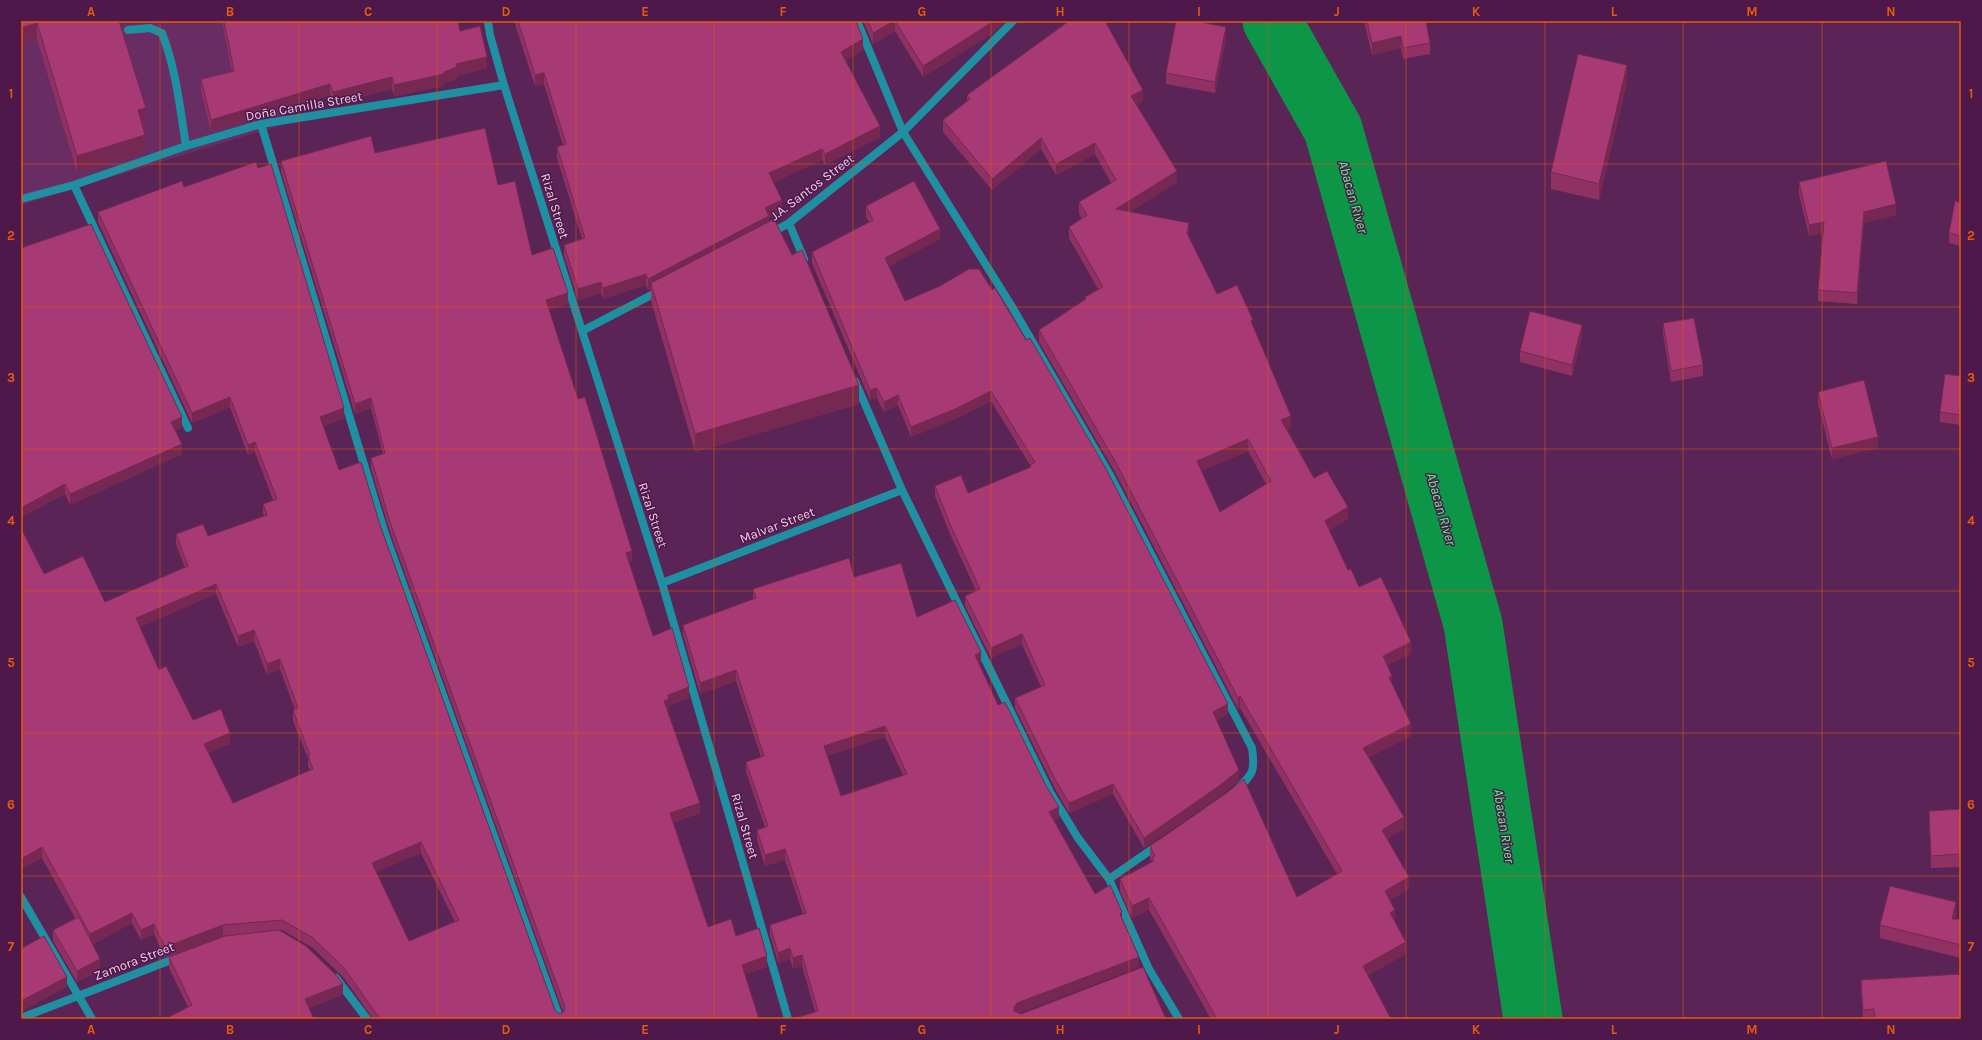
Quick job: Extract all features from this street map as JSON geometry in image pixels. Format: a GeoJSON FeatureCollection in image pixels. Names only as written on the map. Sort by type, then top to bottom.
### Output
{"type":"FeatureCollection","features":[{"type":"Feature","properties":{"kind":"street","name":"Rizal Street"},"geometry":{"type":"LineString","coordinates":[[488,21],[490,35],[504,85],[662,583],[788,1019]]}},
{"type":"Feature","properties":{"kind":"street"},"geometry":{"type":"LineString","coordinates":[[857,21],[903,132],[1011,305],[1110,475],[1252,748],[1254,764],[1250,778],[1233,792]]}},
{"type":"Feature","properties":{"kind":"street","name":"J.A. Santos Street"},"geometry":{"type":"LineString","coordinates":[[762,238],[789,223],[903,132],[1013,21]]}},
{"type":"Feature","properties":{"kind":"street"},"geometry":{"type":"LineString","coordinates":[[128,30],[150,28],[162,33],[178,93],[186,146]]}},
{"type":"Feature","properties":{"kind":"street","name":"Doña Camilla Street"},"geometry":{"type":"LineString","coordinates":[[21,198],[74,184],[186,146],[261,124],[504,85]]}},
{"type":"Feature","properties":{"kind":"street"},"geometry":{"type":"LineString","coordinates":[[261,124],[385,534],[560,1019]]}},
{"type":"Feature","properties":{"kind":"street"},"geometry":{"type":"LineString","coordinates":[[74,184],[188,428]]}},
{"type":"Feature","properties":{"kind":"street"},"geometry":{"type":"LineString","coordinates":[[789,223],[807,266]]}},
{"type":"Feature","properties":{"kind":"street"},"geometry":{"type":"LineString","coordinates":[[582,331],[672,284]]}},
{"type":"Feature","properties":{"kind":"street"},"geometry":{"type":"LineString","coordinates":[[853,375],[902,490],[1050,792],[1078,838],[1109,879],[1145,970],[1179,1019]]}},
{"type":"Feature","properties":{"kind":"street","name":"Malvar Street"},"geometry":{"type":"LineString","coordinates":[[662,583],[902,490]]}},
{"type":"Feature","properties":{"kind":"street"},"geometry":{"type":"LineString","coordinates":[[1109,879],[1166,840]]}},
{"type":"Feature","properties":{"kind":"street"},"geometry":{"type":"LineString","coordinates":[[21,897],[92,1019]]}},
{"type":"Feature","properties":{"kind":"street","name":"Zamora Street"},"geometry":{"type":"LineString","coordinates":[[21,1018],[187,954]]}},
{"type":"Feature","properties":{"kind":"street"},"geometry":{"type":"LineString","coordinates":[[330,972],[340,982],[367,1019]]}},
{"type":"Feature","properties":{"kind":"shaded area"},"geometry":{"type":"Polygon","coordinates":[[[21,21],[258,21],[288,123],[21,205],[21,21]]]}},
{"type":"Feature","properties":{"kind":"building"},"geometry":{"type":"Polygon","coordinates":[[[21,21],[119,21],[146,108],[138,110],[145,135],[77,156],[37,23],[21,28],[21,21]]]}},
{"type":"Feature","properties":{"kind":"building"},"geometry":{"type":"Polygon","coordinates":[[[224,21],[458,21],[460,31],[480,26],[487,57],[456,64],[457,67],[444,72],[444,74],[394,85],[392,77],[333,92],[330,84],[211,120],[201,79],[234,71],[224,21]]]}},
{"type":"Feature","properties":{"kind":"building"},"geometry":{"type":"Polygon","coordinates":[[[518,21],[856,21],[863,39],[841,52],[880,126],[825,154],[822,149],[769,173],[782,200],[765,208],[769,216],[648,279],[646,274],[603,288],[601,282],[578,289],[564,245],[585,238],[557,147],[566,144],[544,73],[535,75],[518,21]]]}},
{"type":"Feature","properties":{"kind":"building"},"geometry":{"type":"Polygon","coordinates":[[[868,21],[894,21],[873,33],[868,21]]]}},
{"type":"Feature","properties":{"kind":"building"},"geometry":{"type":"Polygon","coordinates":[[[895,21],[994,21],[923,66],[895,21]]]}},
{"type":"Feature","properties":{"kind":"building"},"geometry":{"type":"Polygon","coordinates":[[[1069,21],[1105,21],[1143,90],[1131,96],[1177,171],[1116,209],[1189,223],[1187,233],[1217,294],[1237,285],[1253,320],[1251,321],[1291,416],[1281,420],[1314,478],[1327,471],[1348,507],[1325,521],[1348,570],[1351,569],[1359,587],[1381,577],[1411,642],[1383,656],[1392,676],[1389,677],[1411,724],[1363,748],[1404,817],[1382,830],[1409,877],[1385,891],[1395,910],[1390,913],[1406,942],[1363,966],[1391,1019],[1217,1019],[1149,898],[1132,906],[1120,879],[1154,861],[1152,857],[1155,856],[1150,846],[1244,779],[1297,897],[1342,871],[1240,696],[1238,698],[1115,461],[1039,330],[1086,299],[1085,297],[1103,287],[1069,227],[1087,215],[1079,202],[1116,180],[1095,143],[1056,164],[1041,138],[992,179],[943,120],[970,99],[967,95],[1069,21]],[[1248,439],[1197,461],[1220,512],[1271,481],[1248,439]]]}},
{"type":"Feature","properties":{"kind":"building"},"geometry":{"type":"Polygon","coordinates":[[[1176,21],[1195,21],[1226,27],[1215,82],[1166,73],[1176,21]]]}},
{"type":"Feature","properties":{"kind":"building"},"geometry":{"type":"Polygon","coordinates":[[[1367,21],[1426,21],[1430,43],[1403,48],[1401,36],[1372,43],[1367,21]]]}},
{"type":"Feature","properties":{"kind":"building"},"geometry":{"type":"Polygon","coordinates":[[[1578,54],[1627,65],[1599,184],[1551,172],[1578,54]]]}},
{"type":"Feature","properties":{"kind":"building"},"geometry":{"type":"Polygon","coordinates":[[[485,128],[498,185],[515,181],[532,255],[553,248],[568,293],[546,300],[578,399],[585,397],[632,551],[626,553],[653,636],[672,628],[689,687],[668,695],[669,699],[664,701],[700,803],[670,813],[708,927],[731,919],[736,936],[759,928],[767,956],[742,965],[759,1019],[380,1019],[344,968],[313,938],[282,920],[223,925],[165,947],[154,924],[141,930],[132,913],[90,934],[42,847],[21,859],[21,528],[44,574],[83,556],[105,602],[188,566],[176,534],[203,524],[208,536],[267,515],[263,504],[277,499],[255,442],[248,445],[230,397],[192,413],[98,212],[182,181],[184,187],[256,162],[258,168],[271,164],[344,408],[320,417],[339,470],[361,462],[380,525],[555,1010],[559,1014],[564,1012],[565,1007],[390,522],[371,458],[385,453],[371,398],[355,404],[281,161],[371,136],[375,153],[485,128]],[[216,584],[136,618],[159,670],[166,666],[193,720],[221,709],[230,733],[204,744],[233,803],[313,769],[308,756],[310,755],[293,710],[298,708],[280,659],[267,664],[254,630],[238,636],[216,584]],[[421,842],[372,863],[409,941],[459,920],[421,842]]]}},
{"type":"Feature","properties":{"kind":"building"},"geometry":{"type":"Polygon","coordinates":[[[1886,161],[1896,204],[1864,212],[1857,293],[1818,290],[1824,222],[1809,225],[1799,182],[1886,161]]]}},
{"type":"Feature","properties":{"kind":"building"},"geometry":{"type":"Polygon","coordinates":[[[914,181],[940,229],[885,258],[905,301],[940,286],[969,269],[979,269],[992,290],[995,288],[1026,340],[1030,338],[1105,467],[1228,704],[1213,712],[1239,770],[1219,786],[1144,838],[1113,784],[1069,803],[1055,779],[1015,698],[1045,685],[1022,634],[991,648],[965,596],[980,589],[950,524],[935,486],[961,475],[968,493],[1031,467],[1030,465],[1035,462],[991,391],[955,409],[911,427],[898,395],[884,402],[877,388],[870,390],[812,252],[873,220],[866,206],[914,181]]]}},
{"type":"Feature","properties":{"kind":"building"},"geometry":{"type":"Polygon","coordinates":[[[1955,201],[1961,203],[1961,236],[1949,233],[1955,201]]]}},
{"type":"Feature","properties":{"kind":"building"},"geometry":{"type":"Polygon","coordinates":[[[774,219],[792,255],[802,250],[859,385],[695,434],[651,283],[774,219]]]}},
{"type":"Feature","properties":{"kind":"building"},"geometry":{"type":"Polygon","coordinates":[[[91,224],[182,417],[171,422],[182,444],[70,494],[65,484],[21,508],[21,248],[91,224]]]}},
{"type":"Feature","properties":{"kind":"building"},"geometry":{"type":"Polygon","coordinates":[[[1530,311],[1582,325],[1572,365],[1520,351],[1530,311]]]}},
{"type":"Feature","properties":{"kind":"building"},"geometry":{"type":"Polygon","coordinates":[[[1694,318],[1703,365],[1671,371],[1663,323],[1694,318]]]}},
{"type":"Feature","properties":{"kind":"building"},"geometry":{"type":"Polygon","coordinates":[[[1945,374],[1961,376],[1961,415],[1940,412],[1945,374]]]}},
{"type":"Feature","properties":{"kind":"building"},"geometry":{"type":"Polygon","coordinates":[[[1864,380],[1878,437],[1832,448],[1818,392],[1864,380]]]}},
{"type":"Feature","properties":{"kind":"building"},"geometry":{"type":"Polygon","coordinates":[[[849,558],[854,577],[901,563],[917,617],[955,600],[981,652],[975,655],[998,705],[1005,702],[1045,784],[1059,807],[1049,812],[1095,894],[1110,885],[1122,912],[1120,914],[1139,957],[1017,1003],[1014,1007],[1014,1011],[1021,1014],[1143,967],[1166,1019],[792,1019],[818,1011],[802,955],[793,958],[790,948],[778,953],[770,925],[806,913],[785,849],[765,855],[757,830],[768,826],[746,762],[764,756],[736,670],[700,683],[683,625],[756,598],[753,589],[849,558]],[[885,726],[824,746],[841,796],[907,774],[885,726]]]}},
{"type":"Feature","properties":{"kind":"building"},"geometry":{"type":"Polygon","coordinates":[[[1961,809],[1961,854],[1931,856],[1929,811],[1961,809]]]}},
{"type":"Feature","properties":{"kind":"building"},"geometry":{"type":"Polygon","coordinates":[[[1890,886],[1956,902],[1952,919],[1961,919],[1961,945],[1880,925],[1890,886]]]}},
{"type":"Feature","properties":{"kind":"building"},"geometry":{"type":"Polygon","coordinates":[[[79,917],[100,959],[77,971],[53,930],[79,917]]]}},
{"type":"Feature","properties":{"kind":"building"},"geometry":{"type":"Polygon","coordinates":[[[279,930],[306,946],[336,975],[343,984],[305,999],[314,1019],[165,1019],[192,1005],[169,957],[225,936],[279,930]]]}},
{"type":"Feature","properties":{"kind":"building"},"geometry":{"type":"Polygon","coordinates":[[[44,936],[67,977],[21,1001],[21,946],[22,948],[44,936]]]}},
{"type":"Feature","properties":{"kind":"building"},"geometry":{"type":"Polygon","coordinates":[[[1961,974],[1961,1019],[1875,1019],[1874,1009],[1863,1010],[1861,980],[1961,974]]]}},
{"type":"Feature","properties":{"kind":"waterway","name":"Abacan River"},"geometry":{"type":"LineString","coordinates":[[1272,21],[1333,129],[1473,624],[1533,1019]]}}]}
